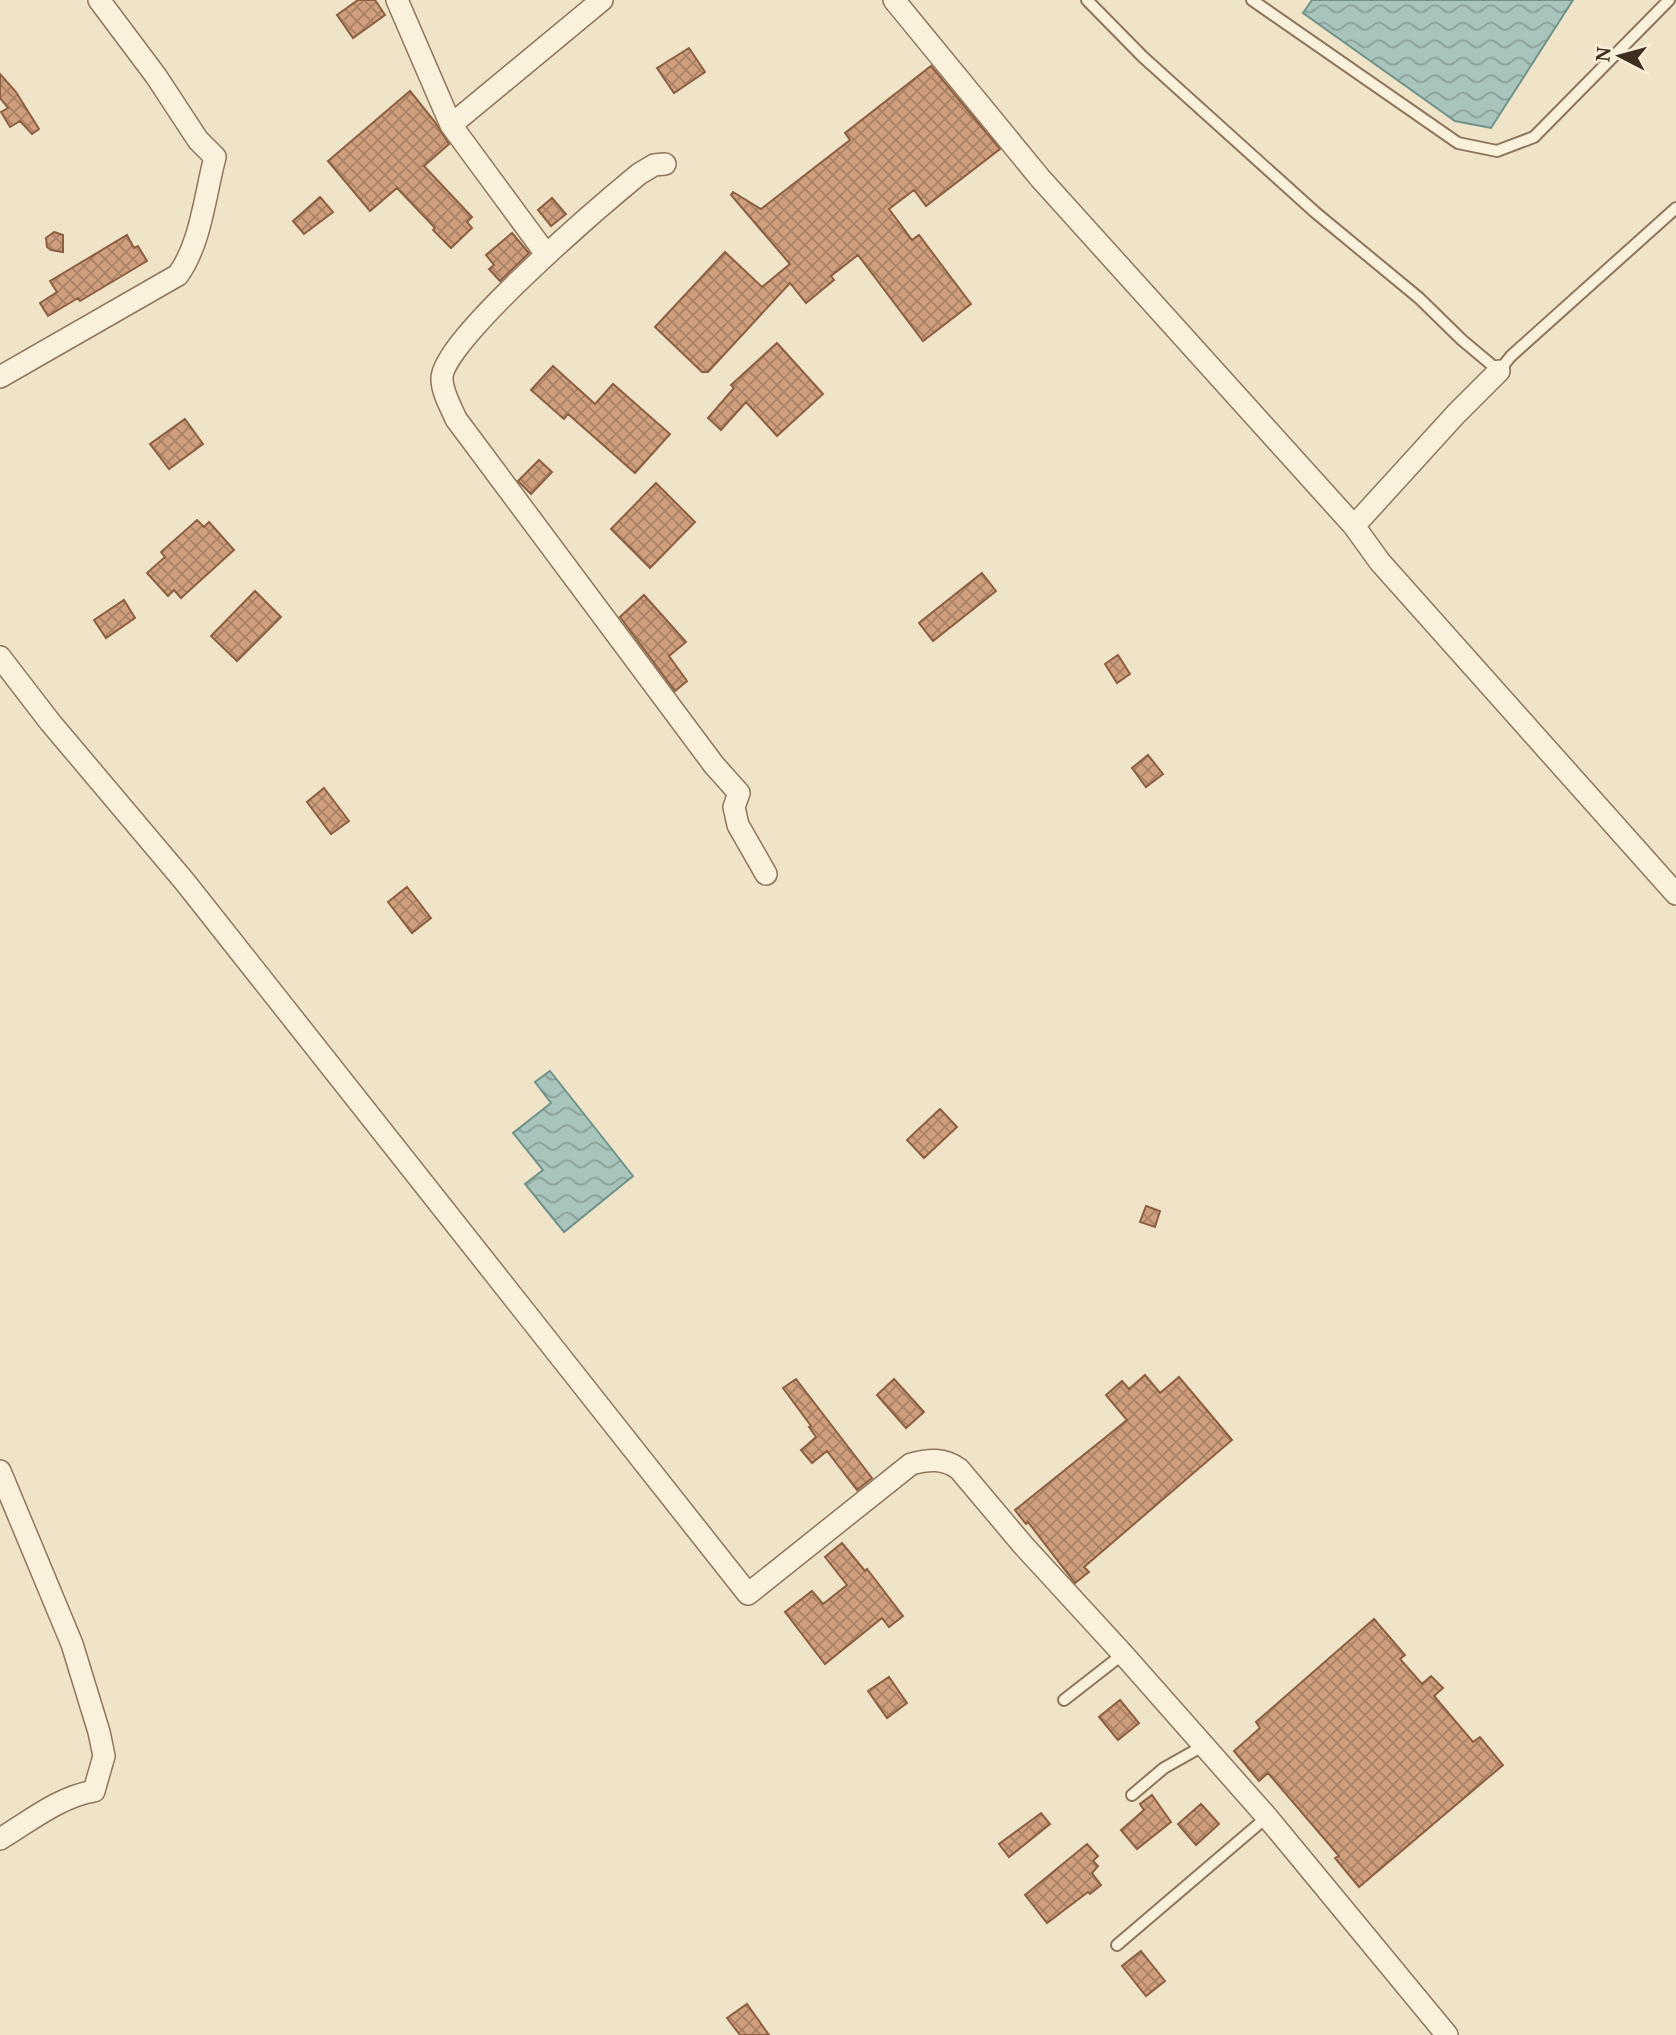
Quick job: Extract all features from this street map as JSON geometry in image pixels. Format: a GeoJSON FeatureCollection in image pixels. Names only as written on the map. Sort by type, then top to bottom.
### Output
{"type":"FeatureCollection","features":[{"type":"Feature","properties":{"kind":"street"},"geometry":{"type":"LineString","coordinates":[[0,377],[178,275],[187,263],[195,239],[215,157],[198,140],[156,76],[99,0]]}},
{"type":"Feature","properties":{"kind":"street"},"geometry":{"type":"LineString","coordinates":[[397,0],[451,125],[546,254]]}},
{"type":"Feature","properties":{"kind":"street"},"geometry":{"type":"LineString","coordinates":[[451,125],[602,0]]}},
{"type":"Feature","properties":{"kind":"street"},"geometry":{"type":"LineString","coordinates":[[894,0],[1040,178],[1354,526],[1380,562],[1676,894]]}},
{"type":"Feature","properties":{"kind":"street"},"geometry":{"type":"LineString","coordinates":[[665,164],[639,174],[546,254],[457,345],[445,363],[442,378],[456,419],[714,765],[739,793],[734,807],[738,825],[766,874]]}},
{"type":"Feature","properties":{"kind":"street"},"geometry":{"type":"LineString","coordinates":[[1354,526],[1499,371]]}},
{"type":"Feature","properties":{"kind":"street"},"geometry":{"type":"LineString","coordinates":[[0,657],[50,722],[185,882],[748,1594],[911,1464],[949,1461],[959,1469],[1023,1545],[1266,1817],[1447,2035]]}},
{"type":"Feature","properties":{"kind":"street"},"geometry":{"type":"LineString","coordinates":[[0,1471],[72,1644],[104,1756],[94,1791],[60,1801],[0,1839]]}},
{"type":"Feature","properties":{"kind":"lane"},"geometry":{"type":"LineString","coordinates":[[1087,0],[1143,57],[1499,371],[1511,356],[1676,208]]}},
{"type":"Feature","properties":{"kind":"lane"},"geometry":{"type":"LineString","coordinates":[[1252,0],[1458,144],[1497,151],[1534,137],[1669,0]]}},
{"type":"Feature","properties":{"kind":"lane"},"geometry":{"type":"LineString","coordinates":[[1064,1700],[1123,1654]]}},
{"type":"Feature","properties":{"kind":"lane"},"geometry":{"type":"LineString","coordinates":[[1132,1795],[1164,1768],[1203,1746]]}},
{"type":"Feature","properties":{"kind":"lane"},"geometry":{"type":"LineString","coordinates":[[1117,1945],[1266,1817]]}},
{"type":"Feature","properties":{"kind":"water"},"geometry":{"type":"Polygon","coordinates":[[[1312,0],[1573,0],[1491,128],[1455,121],[1303,13],[1312,0]]]}},
{"type":"Feature","properties":{"kind":"water"},"geometry":{"type":"Polygon","coordinates":[[[550,1071],[633,1176],[564,1232],[525,1184],[543,1170],[513,1133],[551,1103],[535,1082],[550,1071]]]}},
{"type":"Feature","properties":{"kind":"building"},"geometry":{"type":"Polygon","coordinates":[[[358,0],[375,0],[385,15],[353,38],[337,15],[358,0]]]}},
{"type":"Feature","properties":{"kind":"building"},"geometry":{"type":"Polygon","coordinates":[[[689,48],[705,72],[674,93],[657,68],[689,48]]]}},
{"type":"Feature","properties":{"kind":"building"},"geometry":{"type":"Polygon","coordinates":[[[931,66],[1000,149],[926,206],[914,190],[889,209],[912,240],[919,235],[971,304],[923,341],[858,255],[831,276],[834,280],[806,303],[790,283],[708,372],[702,372],[655,327],[725,252],[762,287],[790,264],[731,195],[733,192],[761,209],[850,140],[845,133],[931,66]]]}},
{"type":"Feature","properties":{"kind":"building"},"geometry":{"type":"Polygon","coordinates":[[[0,74],[16,92],[39,129],[32,134],[20,121],[10,127],[1,112],[8,108],[0,98],[0,74]]]}},
{"type":"Feature","properties":{"kind":"building"},"geometry":{"type":"Polygon","coordinates":[[[410,91],[449,144],[424,166],[472,217],[467,222],[472,228],[451,248],[397,188],[370,211],[328,161],[410,91]]]}},
{"type":"Feature","properties":{"kind":"building"},"geometry":{"type":"Polygon","coordinates":[[[320,197],[333,212],[304,234],[293,221],[320,197]]]}},
{"type":"Feature","properties":{"kind":"building"},"geometry":{"type":"Polygon","coordinates":[[[552,198],[566,214],[551,226],[538,210],[552,198]]]}},
{"type":"Feature","properties":{"kind":"building"},"geometry":{"type":"Polygon","coordinates":[[[54,232],[63,235],[63,252],[47,247],[46,238],[54,232]]]}},
{"type":"Feature","properties":{"kind":"building"},"geometry":{"type":"Polygon","coordinates":[[[512,233],[529,253],[500,281],[489,269],[494,265],[486,255],[512,233]]]}},
{"type":"Feature","properties":{"kind":"building"},"geometry":{"type":"Polygon","coordinates":[[[127,235],[134,248],[138,246],[147,261],[80,301],[78,298],[48,316],[40,303],[57,292],[50,281],[127,235]]]}},
{"type":"Feature","properties":{"kind":"building"},"geometry":{"type":"Polygon","coordinates":[[[777,343],[823,394],[777,436],[746,402],[721,430],[708,418],[734,388],[731,385],[777,343]]]}},
{"type":"Feature","properties":{"kind":"building"},"geometry":{"type":"Polygon","coordinates":[[[553,366],[595,404],[613,384],[670,434],[635,473],[568,414],[564,419],[531,390],[553,366]]]}},
{"type":"Feature","properties":{"kind":"building"},"geometry":{"type":"Polygon","coordinates":[[[185,419],[203,444],[169,469],[150,444],[185,419]]]}},
{"type":"Feature","properties":{"kind":"building"},"geometry":{"type":"Polygon","coordinates":[[[539,460],[552,472],[531,494],[518,481],[539,460]]]}},
{"type":"Feature","properties":{"kind":"building"},"geometry":{"type":"Polygon","coordinates":[[[656,483],[695,522],[650,568],[611,529],[656,483]]]}},
{"type":"Feature","properties":{"kind":"building"},"geometry":{"type":"Polygon","coordinates":[[[197,520],[204,527],[209,522],[234,550],[181,598],[174,590],[168,596],[147,573],[165,557],[161,552],[197,520]]]}},
{"type":"Feature","properties":{"kind":"building"},"geometry":{"type":"Polygon","coordinates":[[[982,573],[996,591],[933,641],[919,623],[982,573]]]}},
{"type":"Feature","properties":{"kind":"building"},"geometry":{"type":"Polygon","coordinates":[[[255,591],[281,617],[237,661],[211,636],[255,591]]]}},
{"type":"Feature","properties":{"kind":"building"},"geometry":{"type":"Polygon","coordinates":[[[644,595],[686,642],[669,656],[687,681],[675,691],[620,617],[644,595]]]}},
{"type":"Feature","properties":{"kind":"building"},"geometry":{"type":"Polygon","coordinates":[[[124,600],[135,618],[106,638],[94,620],[124,600]]]}},
{"type":"Feature","properties":{"kind":"building"},"geometry":{"type":"Polygon","coordinates":[[[1118,655],[1130,674],[1117,683],[1105,664],[1118,655]]]}},
{"type":"Feature","properties":{"kind":"building"},"geometry":{"type":"Polygon","coordinates":[[[1148,755],[1163,774],[1146,787],[1132,768],[1148,755]]]}},
{"type":"Feature","properties":{"kind":"building"},"geometry":{"type":"Polygon","coordinates":[[[324,788],[349,821],[331,834],[307,802],[324,788]]]}},
{"type":"Feature","properties":{"kind":"building"},"geometry":{"type":"Polygon","coordinates":[[[407,887],[431,918],[412,933],[388,902],[407,887]]]}},
{"type":"Feature","properties":{"kind":"building"},"geometry":{"type":"Polygon","coordinates":[[[940,1109],[957,1127],[924,1158],[907,1140],[940,1109]]]}},
{"type":"Feature","properties":{"kind":"building"},"geometry":{"type":"Polygon","coordinates":[[[1146,1206],[1160,1211],[1155,1227],[1140,1222],[1146,1206]]]}},
{"type":"Feature","properties":{"kind":"building"},"geometry":{"type":"Polygon","coordinates":[[[1145,1375],[1160,1393],[1179,1377],[1232,1440],[1084,1567],[1089,1572],[1075,1583],[1028,1522],[1026,1524],[1015,1510],[1127,1420],[1106,1395],[1122,1381],[1129,1389],[1145,1375]]]}},
{"type":"Feature","properties":{"kind":"building"},"geometry":{"type":"Polygon","coordinates":[[[796,1379],[872,1478],[857,1490],[827,1451],[812,1463],[801,1450],[816,1437],[783,1388],[796,1379]]]}},
{"type":"Feature","properties":{"kind":"building"},"geometry":{"type":"Polygon","coordinates":[[[894,1379],[924,1412],[906,1428],[877,1395],[894,1379]]]}},
{"type":"Feature","properties":{"kind":"building"},"geometry":{"type":"Polygon","coordinates":[[[842,1543],[865,1571],[867,1569],[903,1616],[889,1627],[882,1618],[825,1664],[785,1612],[812,1591],[823,1604],[847,1585],[825,1557],[842,1543]]]}},
{"type":"Feature","properties":{"kind":"building"},"geometry":{"type":"Polygon","coordinates":[[[1374,1619],[1405,1655],[1400,1659],[1422,1684],[1431,1676],[1443,1688],[1434,1696],[1473,1742],[1480,1737],[1503,1765],[1359,1887],[1335,1858],[1339,1856],[1268,1773],[1259,1781],[1234,1751],[1260,1728],[1256,1722],[1374,1619]]]}},
{"type":"Feature","properties":{"kind":"building"},"geometry":{"type":"Polygon","coordinates":[[[889,1677],[907,1703],[887,1718],[868,1691],[889,1677]]]}},
{"type":"Feature","properties":{"kind":"building"},"geometry":{"type":"Polygon","coordinates":[[[1120,1700],[1139,1723],[1118,1740],[1099,1717],[1120,1700]]]}},
{"type":"Feature","properties":{"kind":"building"},"geometry":{"type":"Polygon","coordinates":[[[1152,1795],[1171,1822],[1137,1849],[1121,1830],[1144,1810],[1140,1804],[1152,1795]]]}},
{"type":"Feature","properties":{"kind":"building"},"geometry":{"type":"Polygon","coordinates":[[[1201,1804],[1219,1824],[1196,1845],[1178,1824],[1201,1804]]]}},
{"type":"Feature","properties":{"kind":"building"},"geometry":{"type":"Polygon","coordinates":[[[1041,1813],[1050,1824],[1009,1857],[999,1844],[1041,1813]]]}},
{"type":"Feature","properties":{"kind":"building"},"geometry":{"type":"Polygon","coordinates":[[[1087,1844],[1098,1856],[1093,1861],[1098,1866],[1092,1873],[1101,1885],[1047,1923],[1025,1895],[1087,1844]]]}},
{"type":"Feature","properties":{"kind":"building"},"geometry":{"type":"Polygon","coordinates":[[[1141,1951],[1165,1981],[1146,1996],[1122,1966],[1141,1951]]]}},
{"type":"Feature","properties":{"kind":"building"},"geometry":{"type":"Polygon","coordinates":[[[747,2004],[769,2035],[740,2035],[727,2018],[747,2004]]]}}]}
